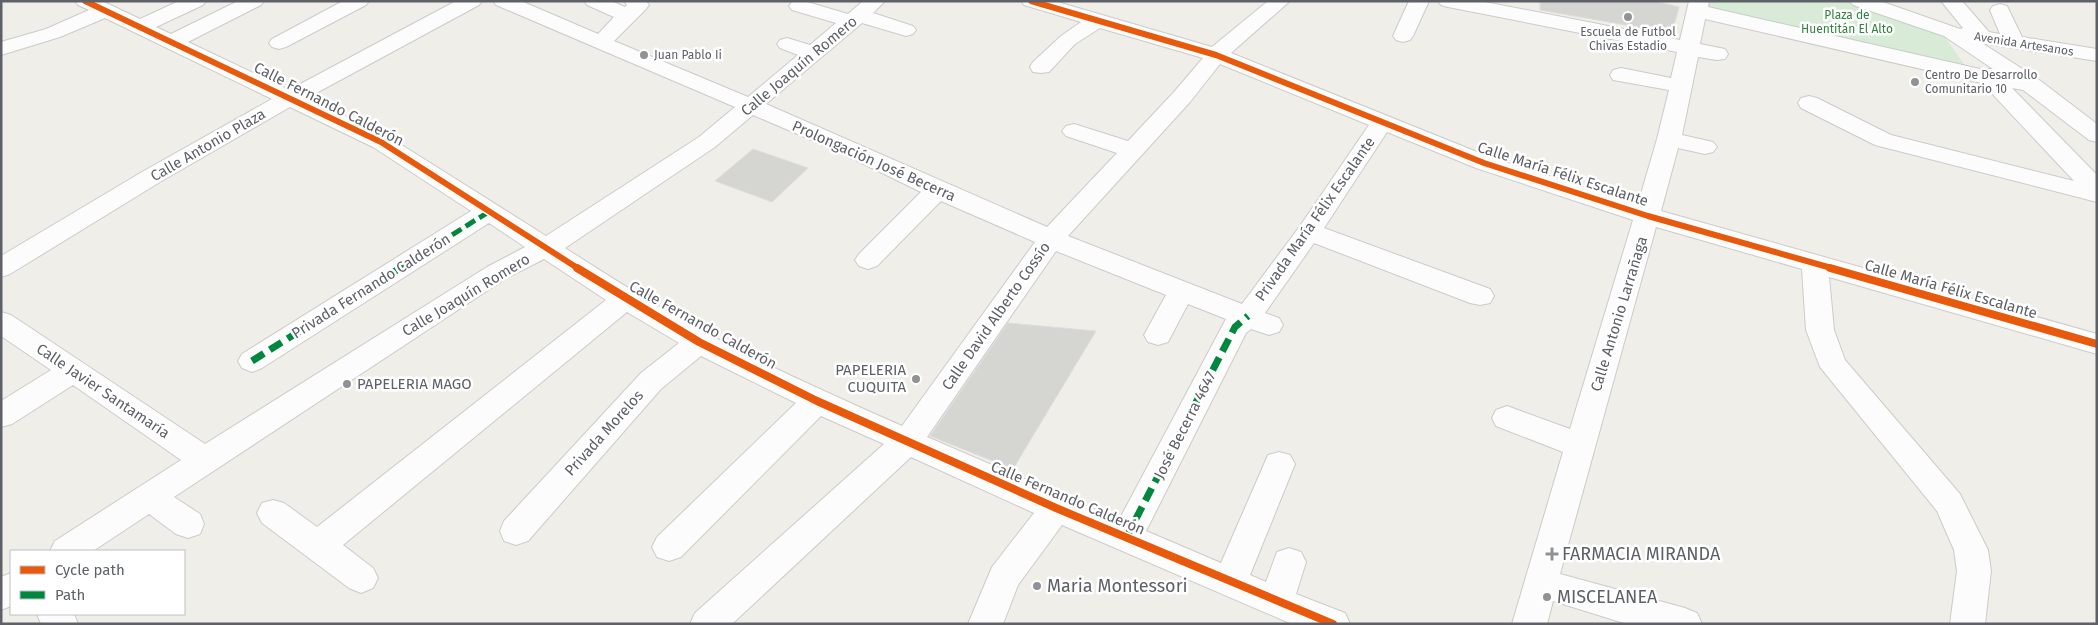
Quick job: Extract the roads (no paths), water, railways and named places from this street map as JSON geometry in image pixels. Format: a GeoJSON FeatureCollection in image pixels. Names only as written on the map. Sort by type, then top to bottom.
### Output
{"type":"FeatureCollection","features":[{"type":"Feature","properties":{"kind":"street"},"geometry":{"type":"LineString","coordinates":[[140,27],[196,1]]}},
{"type":"Feature","properties":{"kind":"street"},"geometry":{"type":"LineString","coordinates":[[171,42],[254,1]]}},
{"type":"Feature","properties":{"kind":"street"},"geometry":{"type":"LineString","coordinates":[[278,42],[359,1]]}},
{"type":"Feature","properties":{"kind":"street","name":"Calle Antonio Plaza"},"geometry":{"type":"LineString","coordinates":[[5,261],[290,98],[472,1]]}},
{"type":"Feature","properties":{"kind":"street","name":"Prolongación José Becerra"},"geometry":{"type":"LineString","coordinates":[[503,1],[845,146],[936,190],[1051,239],[1258,320]]}},
{"type":"Feature","properties":{"kind":"street"},"geometry":{"type":"LineString","coordinates":[[594,1],[631,8]]}},
{"type":"Feature","properties":{"kind":"street","name":"Calle María Félix Escalante"},"geometry":{"type":"LineString","coordinates":[[1031,1],[1216,55],[1484,163],[1648,216],[2097,344]]}},
{"type":"Feature","properties":{"kind":"street","name":"Calle David Alberto Cossío"},"geometry":{"type":"LineString","coordinates":[[707,624],[907,442],[1051,239],[1182,97],[1216,55],[1280,1]]}},
{"type":"Feature","properties":{"kind":"street"},"geometry":{"type":"LineString","coordinates":[[1403,36],[1419,1]]}},
{"type":"Feature","properties":{"kind":"street"},"geometry":{"type":"LineString","coordinates":[[1448,1],[1717,54]]}},
{"type":"Feature","properties":{"kind":"street"},"geometry":{"type":"LineString","coordinates":[[1860,1],[1951,32],[2091,127]]}},
{"type":"Feature","properties":{"kind":"street"},"geometry":{"type":"LineString","coordinates":[[1951,1],[1982,37]]}},
{"type":"Feature","properties":{"kind":"street"},"geometry":{"type":"LineString","coordinates":[[1,49],[53,33],[95,6]]}},
{"type":"Feature","properties":{"kind":"street","name":"Calle Fernando Calderón"},"geometry":{"type":"LineString","coordinates":[[95,6],[380,142],[625,299],[700,342],[817,401],[1056,508],[1276,602],[1333,624]]}},
{"type":"Feature","properties":{"kind":"street"},"geometry":{"type":"LineString","coordinates":[[799,6],[861,13],[906,30]]}},
{"type":"Feature","properties":{"kind":"street"},"geometry":{"type":"LineString","coordinates":[[1698,6],[1990,78],[2030,84]]}},
{"type":"Feature","properties":{"kind":"street","name":"Calle Antonio Larrañaga"},"geometry":{"type":"LineString","coordinates":[[1529,624],[1579,445],[1670,139],[1698,6]]}},
{"type":"Feature","properties":{"kind":"street"},"geometry":{"type":"LineString","coordinates":[[600,43],[631,8]]}},
{"type":"Feature","properties":{"kind":"street"},"geometry":{"type":"LineString","coordinates":[[2000,10],[2014,42]]}},
{"type":"Feature","properties":{"kind":"street","name":"Calle Joaquín Romero"},"geometry":{"type":"LineString","coordinates":[[69,550],[496,273],[548,250],[707,142],[861,13]]}},
{"type":"Feature","properties":{"kind":"street"},"geometry":{"type":"LineString","coordinates":[[1040,67],[1068,40],[1098,20]]}},
{"type":"Feature","properties":{"kind":"street"},"geometry":{"type":"LineString","coordinates":[[1951,32],[1990,78],[2097,192]]}},
{"type":"Feature","properties":{"kind":"street","name":"Avenida Artesanos"},"geometry":{"type":"LineString","coordinates":[[1951,32],[2097,55]]}},
{"type":"Feature","properties":{"kind":"street"},"geometry":{"type":"LineString","coordinates":[[787,44],[813,53]]}},
{"type":"Feature","properties":{"kind":"street"},"geometry":{"type":"LineString","coordinates":[[757,71],[784,78]]}},
{"type":"Feature","properties":{"kind":"street"},"geometry":{"type":"LineString","coordinates":[[1621,75],[1681,86]]}},
{"type":"Feature","properties":{"kind":"street"},"geometry":{"type":"LineString","coordinates":[[1809,103],[1883,140],[2097,192]]}},
{"type":"Feature","properties":{"kind":"street","name":"Privada María Félix Escalante"},"geometry":{"type":"LineString","coordinates":[[1258,320],[1310,232],[1382,122]]}},
{"type":"Feature","properties":{"kind":"street"},"geometry":{"type":"LineString","coordinates":[[1074,131],[1133,150]]}},
{"type":"Feature","properties":{"kind":"street"},"geometry":{"type":"LineString","coordinates":[[1670,139],[1706,147]]}},
{"type":"Feature","properties":{"kind":"street"},"geometry":{"type":"LineString","coordinates":[[868,260],[936,190]]}},
{"type":"Feature","properties":{"kind":"street","name":"Privada Fernando Calderón"},"geometry":{"type":"LineString","coordinates":[[252,361],[490,211]]}},
{"type":"Feature","properties":{"kind":"street"},"geometry":{"type":"LineString","coordinates":[[1310,232],[1480,296]]}},
{"type":"Feature","properties":{"kind":"street"},"geometry":{"type":"LineString","coordinates":[[548,250],[590,241]]}},
{"type":"Feature","properties":{"kind":"street"},"geometry":{"type":"LineString","coordinates":[[1815,264],[1821,338],[1826,354],[1834,367],[1949,504],[1971,550],[1974,571],[1967,624]]}},
{"type":"Feature","properties":{"kind":"street"},"geometry":{"type":"LineString","coordinates":[[1158,335],[1182,290]]}},
{"type":"Feature","properties":{"kind":"street"},"geometry":{"type":"LineString","coordinates":[[318,546],[625,299]]}},
{"type":"Feature","properties":{"kind":"street","name":"José Becerra 4647"},"geometry":{"type":"LineString","coordinates":[[1126,538],[1235,327],[1258,320]]}},
{"type":"Feature","properties":{"kind":"street","name":"Calle Javier Santamaría"},"geometry":{"type":"LineString","coordinates":[[1,322],[205,460]]}},
{"type":"Feature","properties":{"kind":"street","name":"Privada Morelos"},"geometry":{"type":"LineString","coordinates":[[516,531],[651,381],[700,342]]}},
{"type":"Feature","properties":{"kind":"street"},"geometry":{"type":"LineString","coordinates":[[1,416],[73,371]]}},
{"type":"Feature","properties":{"kind":"street"},"geometry":{"type":"LineString","coordinates":[[669,547],[817,401]]}},
{"type":"Feature","properties":{"kind":"street"},"geometry":{"type":"LineString","coordinates":[[1507,418],[1579,445]]}},
{"type":"Feature","properties":{"kind":"street"},"geometry":{"type":"LineString","coordinates":[[1230,582],[1279,464]]}},
{"type":"Feature","properties":{"kind":"street"},"geometry":{"type":"LineString","coordinates":[[149,497],[188,524]]}},
{"type":"Feature","properties":{"kind":"street"},"geometry":{"type":"LineString","coordinates":[[985,624],[1004,576],[1056,508]]}},
{"type":"Feature","properties":{"kind":"street"},"geometry":{"type":"LineString","coordinates":[[273,513],[361,578]]}},
{"type":"Feature","properties":{"kind":"street"},"geometry":{"type":"LineString","coordinates":[[1276,602],[1290,562]]}},
{"type":"Feature","properties":{"kind":"street"},"geometry":{"type":"LineString","coordinates":[[1540,582],[1582,596],[1685,624]]}},
{"type":"Feature","properties":{"kind":"place","name":"Escuela de Futbol Chivas Estadio"},"geometry":{"type":"Point","coordinates":[1628,17]}},
{"type":"Feature","properties":{"kind":"place","name":"Juan Pablo Ii"},"geometry":{"type":"Point","coordinates":[644,55]}},
{"type":"Feature","properties":{"kind":"place","name":"Centro De Desarrollo Comunitario 10"},"geometry":{"type":"Point","coordinates":[1915,82]}},
{"type":"Feature","properties":{"kind":"place","name":"PAPELERIA CUQUITA"},"geometry":{"type":"Point","coordinates":[916,379]}},
{"type":"Feature","properties":{"kind":"place","name":"PAPELERIA MAGO"},"geometry":{"type":"Point","coordinates":[347,384]}},
{"type":"Feature","properties":{"kind":"place","name":"FARMACIA MIRANDA"},"geometry":{"type":"Point","coordinates":[1552,554]}},
{"type":"Feature","properties":{"kind":"place","name":"Maria Montessori"},"geometry":{"type":"Point","coordinates":[1037,586]}},
{"type":"Feature","properties":{"kind":"place","name":"MISCELANEA"},"geometry":{"type":"Point","coordinates":[1547,597]}},
{"type":"Feature","properties":{"kind":"park label","name":"Plaza de Huentitán El Alto"},"geometry":{"type":"Point","coordinates":[1847,22]}}]}
